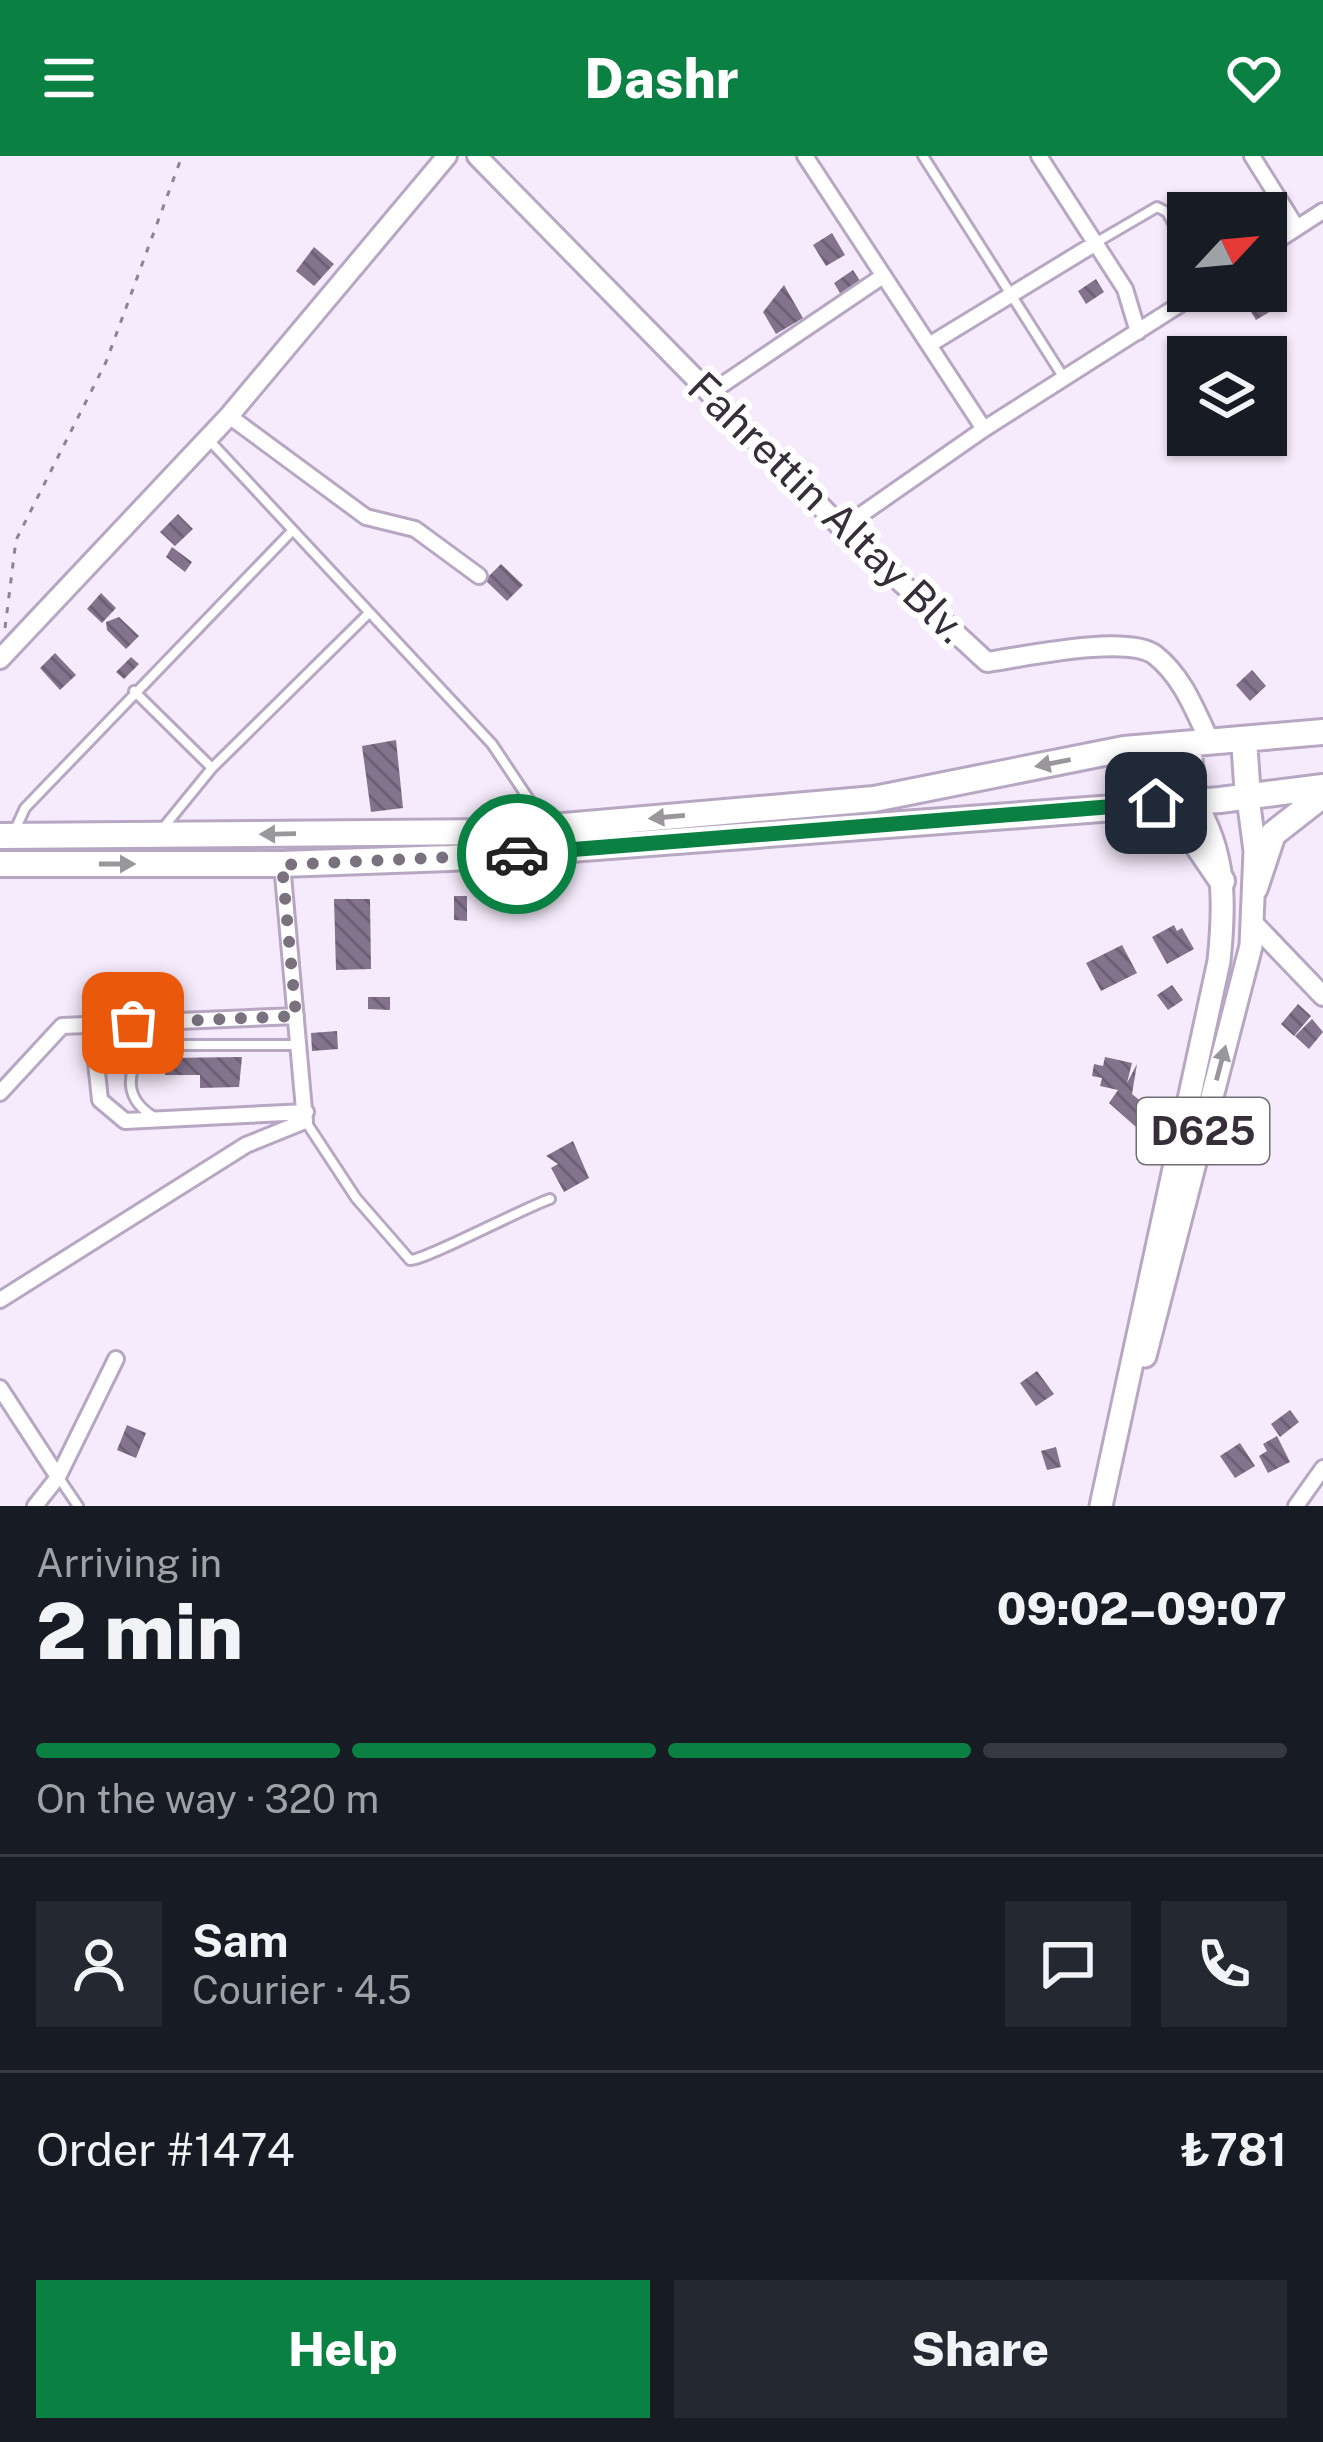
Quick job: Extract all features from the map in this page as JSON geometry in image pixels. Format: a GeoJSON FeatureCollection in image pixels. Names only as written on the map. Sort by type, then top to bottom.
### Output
{"type":"FeatureCollection","features":[{"type":"Feature","properties":{"kind":"highway"},"geometry":{"type":"LineString","coordinates":[[7,836],[547,827],[874,799],[1124,749],[1323,732]]}},
{"type":"Feature","properties":{"kind":"highway"},"geometry":{"type":"LineString","coordinates":[[1244,739],[1248,798]]}},
{"type":"Feature","properties":{"kind":"highway"},"geometry":{"type":"LineString","coordinates":[[1194,802],[1199,743]]}},
{"type":"Feature","properties":{"kind":"highway"},"geometry":{"type":"LineString","coordinates":[[0,863],[282,865],[594,849],[1323,791]]}},
{"type":"Feature","properties":{"kind":"highway"},"geometry":{"type":"LineString","coordinates":[[1255,888],[1273,834],[1323,791]]}},
{"type":"Feature","properties":{"kind":"highway"},"geometry":{"type":"LineString","coordinates":[[1119,804],[1194,839],[1222,880]]}},
{"type":"Feature","properties":{"kind":"main road","name":"D625"},"geometry":{"type":"LineString","coordinates":[[1113,1459],[1128,1425],[1254,924],[1248,798]]}},
{"type":"Feature","properties":{"kind":"main road","name":"D625"},"geometry":{"type":"LineString","coordinates":[[1101,1506],[1219,961],[1222,880],[1214,841],[1194,802]]}},
{"type":"Feature","properties":{"kind":"street"},"geometry":{"type":"LineString","coordinates":[[2,657],[208,440],[447,156]]}},
{"type":"Feature","properties":{"kind":"street","name":"Fahrettin Altay Blv."},"geometry":{"type":"LineString","coordinates":[[477,156],[842,528],[987,662],[1114,646],[1151,652],[1183,685],[1199,743]]}},
{"type":"Feature","properties":{"kind":"street"},"geometry":{"type":"LineString","coordinates":[[805,156],[983,429]]}},
{"type":"Feature","properties":{"kind":"street"},"geometry":{"type":"LineString","coordinates":[[1039,156],[1130,298],[1138,332]]}},
{"type":"Feature","properties":{"kind":"street"},"geometry":{"type":"LineString","coordinates":[[1252,156],[1297,228]]}},
{"type":"Feature","properties":{"kind":"street"},"geometry":{"type":"LineString","coordinates":[[1287,234],[1323,211]]}},
{"type":"Feature","properties":{"kind":"street"},"geometry":{"type":"LineString","coordinates":[[929,345],[1096,243]]}},
{"type":"Feature","properties":{"kind":"street"},"geometry":{"type":"LineString","coordinates":[[710,393],[883,276]]}},
{"type":"Feature","properties":{"kind":"street"},"geometry":{"type":"LineString","coordinates":[[842,528],[983,429],[1169,312]]}},
{"type":"Feature","properties":{"kind":"street"},"geometry":{"type":"LineString","coordinates":[[229,416],[366,518],[415,529],[479,576]]}},
{"type":"Feature","properties":{"kind":"street"},"geometry":{"type":"LineString","coordinates":[[282,865],[306,1116]]}},
{"type":"Feature","properties":{"kind":"street"},"geometry":{"type":"LineString","coordinates":[[1254,924],[1323,996]]}},
{"type":"Feature","properties":{"kind":"street"},"geometry":{"type":"LineString","coordinates":[[0,1093],[62,1026],[296,1016]]}},
{"type":"Feature","properties":{"kind":"street"},"geometry":{"type":"LineString","coordinates":[[92,1025],[100,1100],[125,1120],[306,1116]]}},
{"type":"Feature","properties":{"kind":"street"},"geometry":{"type":"LineString","coordinates":[[0,1300],[246,1145],[306,1116]]}},
{"type":"Feature","properties":{"kind":"street"},"geometry":{"type":"LineString","coordinates":[[35,1506],[58,1477],[116,1359]]}},
{"type":"Feature","properties":{"kind":"street"},"geometry":{"type":"LineString","coordinates":[[0,1388],[58,1477]]}},
{"type":"Feature","properties":{"kind":"street"},"geometry":{"type":"LineString","coordinates":[[1296,1506],[1323,1468]]}},
{"type":"Feature","properties":{"kind":"lane"},"geometry":{"type":"LineString","coordinates":[[923,156],[1064,378]]}},
{"type":"Feature","properties":{"kind":"lane"},"geometry":{"type":"LineString","coordinates":[[1096,243],[1157,207],[1167,212]]}},
{"type":"Feature","properties":{"kind":"lane"},"geometry":{"type":"LineString","coordinates":[[208,440],[508,764],[547,827]]}},
{"type":"Feature","properties":{"kind":"lane"},"geometry":{"type":"LineString","coordinates":[[7,836],[20,814],[134,692],[292,531]]}},
{"type":"Feature","properties":{"kind":"lane"},"geometry":{"type":"LineString","coordinates":[[162,835],[171,813],[212,768],[369,613]]}},
{"type":"Feature","properties":{"kind":"lane"},"geometry":{"type":"LineString","coordinates":[[134,692],[212,768]]}},
{"type":"Feature","properties":{"kind":"lane"},"geometry":{"type":"LineString","coordinates":[[162,1122],[134,1103],[132,1067],[140,1051],[156,1045],[299,1045]]}},
{"type":"Feature","properties":{"kind":"lane"},"geometry":{"type":"LineString","coordinates":[[306,1116],[356,1198],[410,1260],[426,1259],[492,1221],[550,1199]]}},
{"type":"Feature","properties":{"kind":"lane"},"geometry":{"type":"LineString","coordinates":[[58,1477],[78,1506]]}},
{"type":"Feature","properties":{"kind":"path"},"geometry":{"type":"LineString","coordinates":[[2,657],[16,540],[106,362],[182,156]]}},
{"type":"Feature","properties":{"kind":"building"},"geometry":{"type":"Polygon","coordinates":[[[832,233],[845,255],[826,266],[813,245],[832,233]]]}},
{"type":"Feature","properties":{"kind":"building"},"geometry":{"type":"Polygon","coordinates":[[[314,247],[334,264],[314,286],[296,271],[314,247]]]}},
{"type":"Feature","properties":{"kind":"building"},"geometry":{"type":"Polygon","coordinates":[[[853,270],[862,284],[843,298],[834,283],[853,270]]]}},
{"type":"Feature","properties":{"kind":"building"},"geometry":{"type":"Polygon","coordinates":[[[1096,279],[1104,292],[1086,304],[1078,291],[1096,279]]]}},
{"type":"Feature","properties":{"kind":"building"},"geometry":{"type":"Polygon","coordinates":[[[784,285],[803,318],[776,334],[763,312],[784,285]]]}},
{"type":"Feature","properties":{"kind":"building"},"geometry":{"type":"Polygon","coordinates":[[[178,514],[193,529],[175,546],[160,532],[178,514]]]}},
{"type":"Feature","properties":{"kind":"building"},"geometry":{"type":"Polygon","coordinates":[[[172,547],[192,562],[185,572],[166,557],[172,547]]]}},
{"type":"Feature","properties":{"kind":"building"},"geometry":{"type":"Polygon","coordinates":[[[501,564],[523,585],[507,601],[485,580],[501,564]]]}},
{"type":"Feature","properties":{"kind":"building"},"geometry":{"type":"Polygon","coordinates":[[[101,593],[116,608],[102,623],[87,609],[101,593]]]}},
{"type":"Feature","properties":{"kind":"building"},"geometry":{"type":"Polygon","coordinates":[[[119,617],[139,636],[126,649],[107,630],[106,622],[119,617]]]}},
{"type":"Feature","properties":{"kind":"building"},"geometry":{"type":"Polygon","coordinates":[[[55,653],[76,675],[60,690],[40,668],[55,653]]]}},
{"type":"Feature","properties":{"kind":"building"},"geometry":{"type":"Polygon","coordinates":[[[131,657],[139,664],[124,679],[116,672],[131,657]]]}},
{"type":"Feature","properties":{"kind":"building"},"geometry":{"type":"Polygon","coordinates":[[[1252,670],[1266,686],[1250,701],[1236,685],[1252,670]]]}},
{"type":"Feature","properties":{"kind":"building"},"geometry":{"type":"Polygon","coordinates":[[[396,740],[403,808],[371,812],[362,746],[396,740]]]}},
{"type":"Feature","properties":{"kind":"building"},"geometry":{"type":"Polygon","coordinates":[[[454,896],[467,896],[467,921],[454,920],[454,896]]]}},
{"type":"Feature","properties":{"kind":"building"},"geometry":{"type":"Polygon","coordinates":[[[334,899],[370,899],[371,969],[336,970],[334,899]]]}},
{"type":"Feature","properties":{"kind":"building"},"geometry":{"type":"Polygon","coordinates":[[[1174,925],[1177,931],[1182,928],[1194,949],[1167,964],[1152,937],[1174,925]]]}},
{"type":"Feature","properties":{"kind":"building"},"geometry":{"type":"Polygon","coordinates":[[[1122,945],[1137,973],[1101,991],[1086,963],[1122,945]]]}},
{"type":"Feature","properties":{"kind":"building"},"geometry":{"type":"Polygon","coordinates":[[[1172,985],[1183,1000],[1168,1010],[1157,995],[1172,985]]]}},
{"type":"Feature","properties":{"kind":"building"},"geometry":{"type":"Polygon","coordinates":[[[368,997],[390,997],[390,1010],[368,1009],[368,997]]]}},
{"type":"Feature","properties":{"kind":"building"},"geometry":{"type":"Polygon","coordinates":[[[1298,1004],[1311,1016],[1294,1036],[1281,1024],[1298,1004]]]}},
{"type":"Feature","properties":{"kind":"building"},"geometry":{"type":"Polygon","coordinates":[[[1312,1019],[1323,1032],[1309,1049],[1295,1036],[1312,1019]]]}},
{"type":"Feature","properties":{"kind":"building"},"geometry":{"type":"Polygon","coordinates":[[[337,1031],[338,1049],[312,1051],[311,1033],[337,1031]]]}},
{"type":"Feature","properties":{"kind":"building"},"geometry":{"type":"Polygon","coordinates":[[[242,1057],[239,1087],[200,1088],[200,1075],[165,1075],[165,1058],[242,1057]]]}},
{"type":"Feature","properties":{"kind":"building"},"geometry":{"type":"Polygon","coordinates":[[[1105,1057],[1132,1063],[1127,1083],[1137,1064],[1132,1094],[1161,1118],[1153,1136],[1146,1133],[1152,1122],[1144,1116],[1136,1127],[1109,1103],[1118,1090],[1100,1086],[1102,1078],[1092,1076],[1094,1064],[1103,1066],[1105,1057]]]}},
{"type":"Feature","properties":{"kind":"building"},"geometry":{"type":"Polygon","coordinates":[[[573,1141],[589,1178],[564,1192],[551,1168],[558,1164],[546,1156],[573,1141]]]}},
{"type":"Feature","properties":{"kind":"building"},"geometry":{"type":"Polygon","coordinates":[[[1037,1371],[1054,1394],[1036,1406],[1020,1383],[1037,1371]]]}},
{"type":"Feature","properties":{"kind":"building"},"geometry":{"type":"Polygon","coordinates":[[[1290,1410],[1299,1422],[1280,1437],[1271,1424],[1290,1410]]]}},
{"type":"Feature","properties":{"kind":"building"},"geometry":{"type":"Polygon","coordinates":[[[127,1425],[146,1433],[136,1458],[117,1450],[127,1425]]]}},
{"type":"Feature","properties":{"kind":"building"},"geometry":{"type":"Polygon","coordinates":[[[1277,1436],[1290,1462],[1268,1473],[1259,1456],[1267,1451],[1263,1444],[1277,1436]]]}},
{"type":"Feature","properties":{"kind":"building"},"geometry":{"type":"Polygon","coordinates":[[[1240,1443],[1255,1466],[1235,1478],[1220,1456],[1240,1443]]]}},
{"type":"Feature","properties":{"kind":"building"},"geometry":{"type":"Polygon","coordinates":[[[1056,1447],[1061,1467],[1047,1470],[1041,1451],[1056,1447]]]}},
{"type":"Feature","properties":{"kind":"way so far"},"geometry":{"type":"LineString","coordinates":[[133,1023],[296,1016],[282,865],[517,854]]}},
{"type":"Feature","properties":{"kind":"route"},"geometry":{"type":"LineString","coordinates":[[517,854],[1156,803]]}}]}
